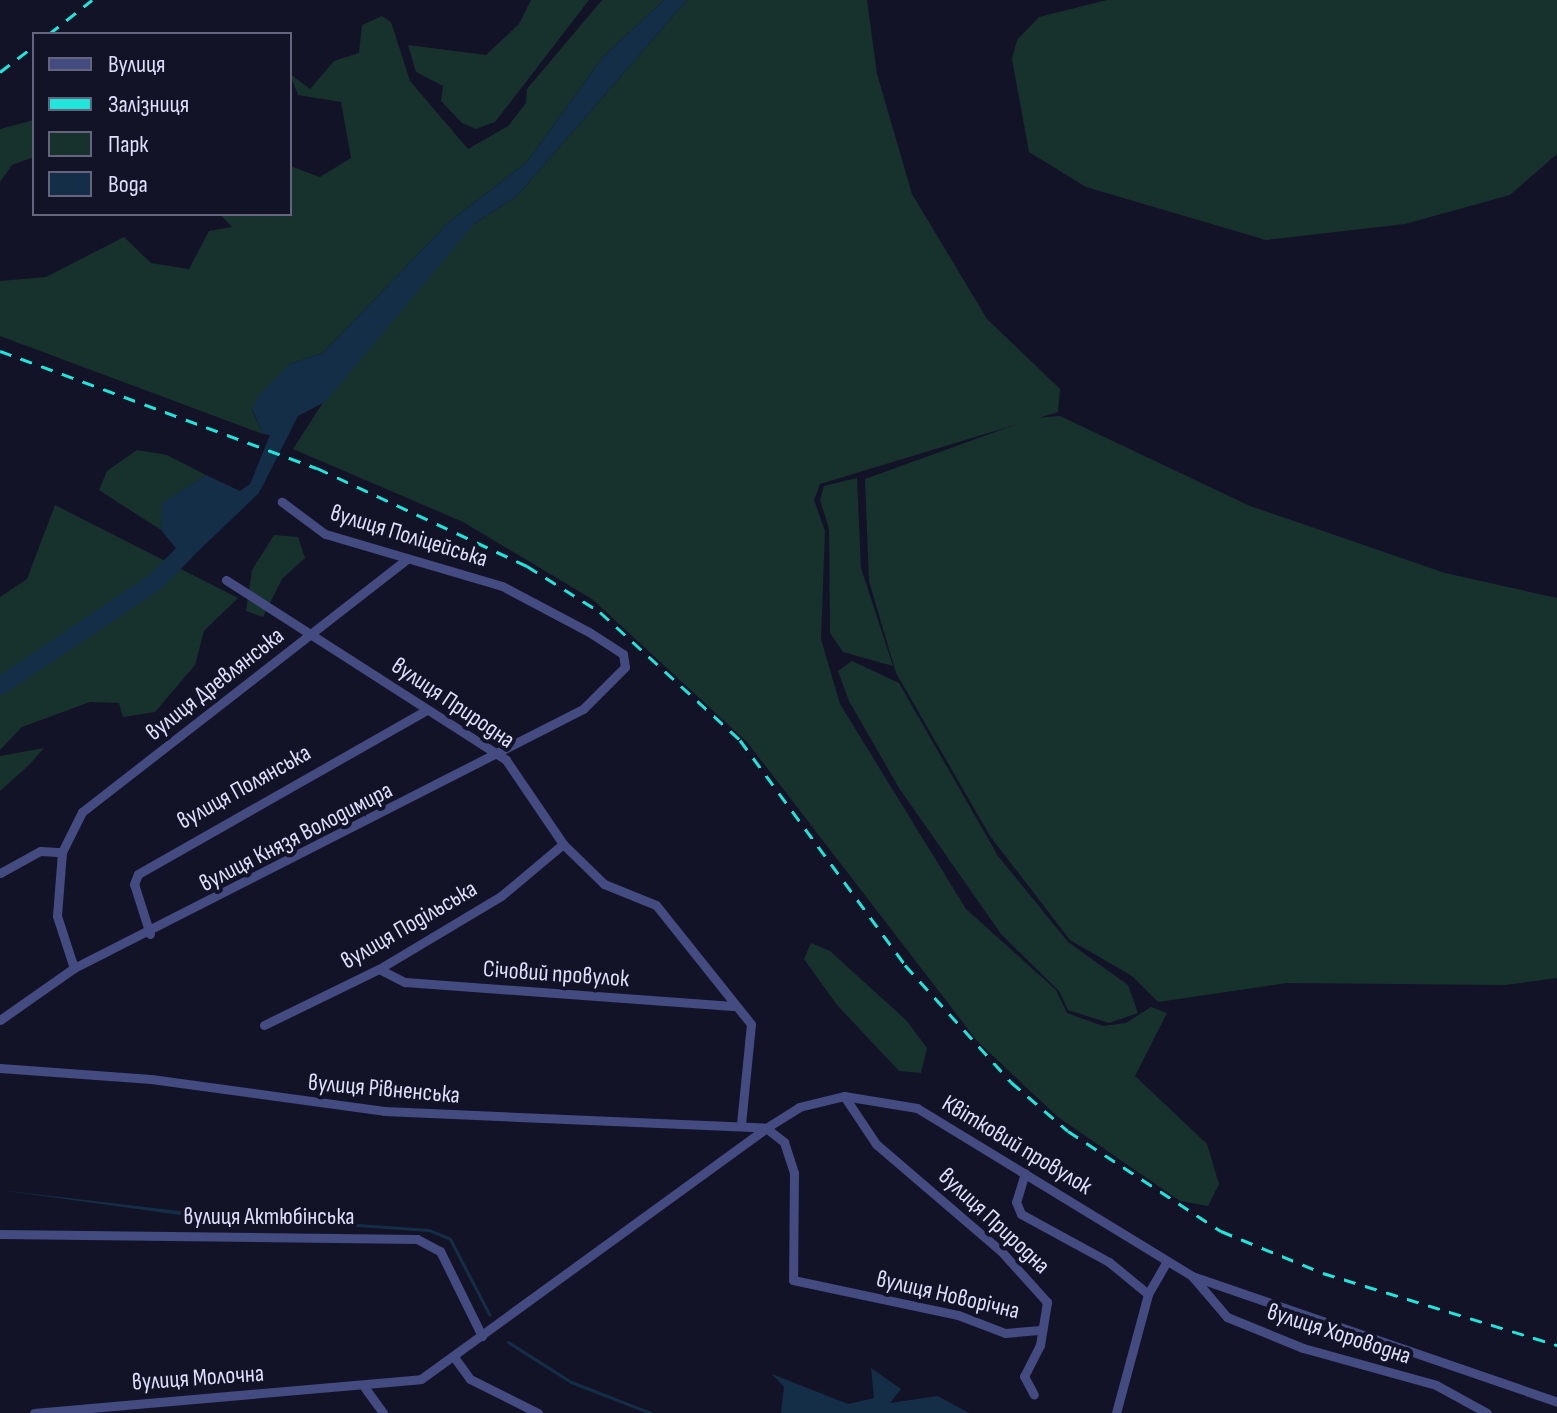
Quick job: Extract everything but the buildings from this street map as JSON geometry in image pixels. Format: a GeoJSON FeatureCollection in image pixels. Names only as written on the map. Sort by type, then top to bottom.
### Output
{"type":"FeatureCollection","features":[{"type":"Feature","properties":{"kind":"street","name":"вулиця Поліцейська"},"geometry":{"type":"LineString","coordinates":[[282,502],[325,534],[502,586],[589,632],[623,654],[625,667],[605,681]]}},
{"type":"Feature","properties":{"kind":"street","name":"вулиця Древлянська"},"geometry":{"type":"LineString","coordinates":[[74,968],[57,916],[62,852],[82,812],[407,559]]}},
{"type":"Feature","properties":{"kind":"street","name":"вулиця Природна"},"geometry":{"type":"LineString","coordinates":[[226,580],[500,756],[563,844],[604,884],[656,905],[733,1006],[753,1039],[741,1124]]}},
{"type":"Feature","properties":{"kind":"street","name":"вулиця Князя Володимира"},"geometry":{"type":"LineString","coordinates":[[0,1020],[74,968],[150,934],[500,756],[583,709],[605,681]]}},
{"type":"Feature","properties":{"kind":"street","name":"вулиця Полянська"},"geometry":{"type":"LineString","coordinates":[[150,934],[134,884],[138,874],[427,710]]}},
{"type":"Feature","properties":{"kind":"street","name":"вулиця Подільська"},"geometry":{"type":"LineString","coordinates":[[264,1025],[379,969],[501,896],[563,844]]}},
{"type":"Feature","properties":{"kind":"street"},"geometry":{"type":"LineString","coordinates":[[0,873],[40,851],[62,852]]}},
{"type":"Feature","properties":{"kind":"street","name":"Січовий провулок"},"geometry":{"type":"LineString","coordinates":[[379,969],[405,982],[733,1006]]}},
{"type":"Feature","properties":{"kind":"street","name":"вулиця Рівненська"},"geometry":{"type":"LineString","coordinates":[[0,1068],[151,1079],[384,1111],[741,1124],[766,1128]]}},
{"type":"Feature","properties":{"kind":"street","name":"вулиця Природна"},"geometry":{"type":"LineString","coordinates":[[844,1096],[876,1144],[1041,1293],[1048,1315],[1024,1376],[1034,1395]]}},
{"type":"Feature","properties":{"kind":"street","name":"Квітковий провулок"},"geometry":{"type":"LineString","coordinates":[[454,1357],[766,1128],[799,1107],[844,1096],[917,1108],[1192,1276],[1557,1402]]}},
{"type":"Feature","properties":{"kind":"street","name":"вулиця Новорічна"},"geometry":{"type":"LineString","coordinates":[[766,1128],[784,1142],[794,1173],[798,1284],[958,1315],[1005,1333],[1041,1330]]}},
{"type":"Feature","properties":{"kind":"street"},"geometry":{"type":"LineString","coordinates":[[1025,1173],[1016,1202],[1021,1214],[1109,1262],[1148,1294]]}},
{"type":"Feature","properties":{"kind":"street","name":"вулиця Актюбінська"},"geometry":{"type":"LineString","coordinates":[[0,1234],[417,1239],[440,1251],[482,1336]]}},
{"type":"Feature","properties":{"kind":"street"},"geometry":{"type":"LineString","coordinates":[[1116,1413],[1148,1294],[1167,1261]]}},
{"type":"Feature","properties":{"kind":"street","name":"вулиця Хороводна"},"geometry":{"type":"LineString","coordinates":[[1192,1276],[1227,1317],[1303,1348],[1436,1385],[1487,1413]]}},
{"type":"Feature","properties":{"kind":"street"},"geometry":{"type":"LineString","coordinates":[[454,1357],[470,1379],[538,1413]]}},
{"type":"Feature","properties":{"kind":"street","name":"вулиця Молочна"},"geometry":{"type":"LineString","coordinates":[[34,1413],[365,1388],[421,1379],[454,1357]]}},
{"type":"Feature","properties":{"kind":"street"},"geometry":{"type":"LineString","coordinates":[[365,1388],[383,1413]]}},
{"type":"Feature","properties":{"kind":"green space"},"geometry":{"type":"Polygon","coordinates":[[[531,0],[589,0],[495,122],[476,129],[462,123],[441,101],[443,86],[416,72],[408,45],[486,55],[519,24],[531,0]]]}},
{"type":"Feature","properties":{"kind":"green space"},"geometry":{"type":"Polygon","coordinates":[[[602,0],[664,0],[603,57],[527,162],[449,222],[323,353],[290,364],[252,410],[263,434],[0,336],[0,281],[46,277],[124,237],[151,263],[189,269],[209,231],[232,227],[222,216],[292,216],[292,167],[320,177],[351,158],[341,102],[298,95],[292,76],[310,89],[334,61],[359,53],[362,25],[382,16],[391,22],[410,81],[468,149],[508,126],[526,103],[527,89],[602,0]]]}},
{"type":"Feature","properties":{"kind":"green space"},"geometry":{"type":"Polygon","coordinates":[[[687,0],[867,0],[877,74],[912,194],[987,319],[1060,389],[1058,412],[820,484],[814,500],[825,531],[821,639],[840,704],[966,909],[1056,990],[1067,1013],[1103,1026],[1126,1023],[1151,1007],[1167,1013],[1135,1076],[1207,1144],[1219,1184],[1208,1206],[1180,1201],[1058,1117],[978,1042],[747,742],[592,599],[463,522],[293,449],[340,376],[421,279],[474,224],[517,196],[687,0]]]}},
{"type":"Feature","properties":{"kind":"green space"},"geometry":{"type":"Polygon","coordinates":[[[1107,0],[1557,0],[1557,154],[1510,195],[1405,224],[1266,240],[1086,187],[1029,152],[1012,59],[1017,40],[1039,17],[1107,0]]]}},
{"type":"Feature","properties":{"kind":"green space"},"geometry":{"type":"Polygon","coordinates":[[[32,121],[32,158],[12,165],[0,182],[0,129],[32,121]]]}},
{"type":"Feature","properties":{"kind":"green space"},"geometry":{"type":"Polygon","coordinates":[[[1060,416],[1250,506],[1445,573],[1557,598],[1557,978],[1505,985],[1287,983],[1158,1002],[1132,976],[1070,940],[990,836],[896,673],[869,581],[865,479],[1034,418],[1060,416]]]}},
{"type":"Feature","properties":{"kind":"green space"},"geometry":{"type":"Polygon","coordinates":[[[137,450],[167,455],[206,475],[163,503],[161,530],[99,490],[107,471],[137,450]]]}},
{"type":"Feature","properties":{"kind":"green space"},"geometry":{"type":"Polygon","coordinates":[[[857,478],[861,568],[893,666],[843,652],[830,633],[829,529],[820,500],[824,486],[857,478]]]}},
{"type":"Feature","properties":{"kind":"green space"},"geometry":{"type":"Polygon","coordinates":[[[55,505],[238,598],[204,631],[195,665],[155,712],[123,717],[119,703],[90,702],[22,727],[0,750],[0,597],[27,579],[55,505]]]}},
{"type":"Feature","properties":{"kind":"green space"},"geometry":{"type":"Polygon","coordinates":[[[274,535],[298,537],[305,558],[282,579],[263,617],[246,611],[252,570],[274,535]]]}},
{"type":"Feature","properties":{"kind":"green space"},"geometry":{"type":"Polygon","coordinates":[[[852,661],[899,683],[998,856],[1068,942],[1128,985],[1138,1013],[1109,1023],[1068,1010],[1059,991],[1001,934],[899,788],[849,701],[838,671],[852,661]]]}},
{"type":"Feature","properties":{"kind":"green space"},"geometry":{"type":"Polygon","coordinates":[[[44,748],[29,765],[0,791],[0,756],[44,748]]]}},
{"type":"Feature","properties":{"kind":"green space"},"geometry":{"type":"Polygon","coordinates":[[[811,943],[830,951],[906,1020],[927,1048],[921,1073],[899,1071],[837,1005],[804,959],[811,943]]]}},
{"type":"Feature","properties":{"kind":"water"},"geometry":{"type":"Polygon","coordinates":[[[664,0],[687,0],[517,196],[474,224],[325,402],[298,416],[259,493],[191,558],[167,568],[179,552],[161,530],[162,503],[206,475],[240,491],[250,484],[270,435],[263,434],[252,409],[259,395],[290,364],[323,353],[449,222],[527,162],[603,57],[664,0]]]}},
{"type":"Feature","properties":{"kind":"water"},"geometry":{"type":"Polygon","coordinates":[[[0,1190],[274,1222],[314,1222],[266,1227],[0,1190]]]}},
{"type":"Feature","properties":{"kind":"water"},"geometry":{"type":"Polygon","coordinates":[[[871,1368],[901,1389],[890,1403],[938,1396],[969,1413],[781,1413],[784,1387],[772,1374],[848,1404],[874,1398],[871,1368]]]}},
{"type":"Feature","properties":{"kind":"waterway"},"geometry":{"type":"LineString","coordinates":[[0,686],[154,583],[185,552]]}},
{"type":"Feature","properties":{"kind":"waterway"},"geometry":{"type":"LineString","coordinates":[[314,1222],[429,1230],[450,1239],[489,1314]]}},
{"type":"Feature","properties":{"kind":"waterway"},"geometry":{"type":"LineString","coordinates":[[508,1342],[571,1382],[651,1413]]}},
{"type":"Feature","properties":{"kind":"railway"},"geometry":{"type":"LineString","coordinates":[[52,32],[92,0]]}},
{"type":"Feature","properties":{"kind":"railway"},"geometry":{"type":"LineString","coordinates":[[0,72],[32,48]]}},
{"type":"Feature","properties":{"kind":"railway"},"geometry":{"type":"LineString","coordinates":[[0,351],[317,468],[527,566],[600,612],[740,740],[905,965],[1011,1082],[1068,1131],[1221,1231],[1323,1273],[1557,1345]]}}]}
